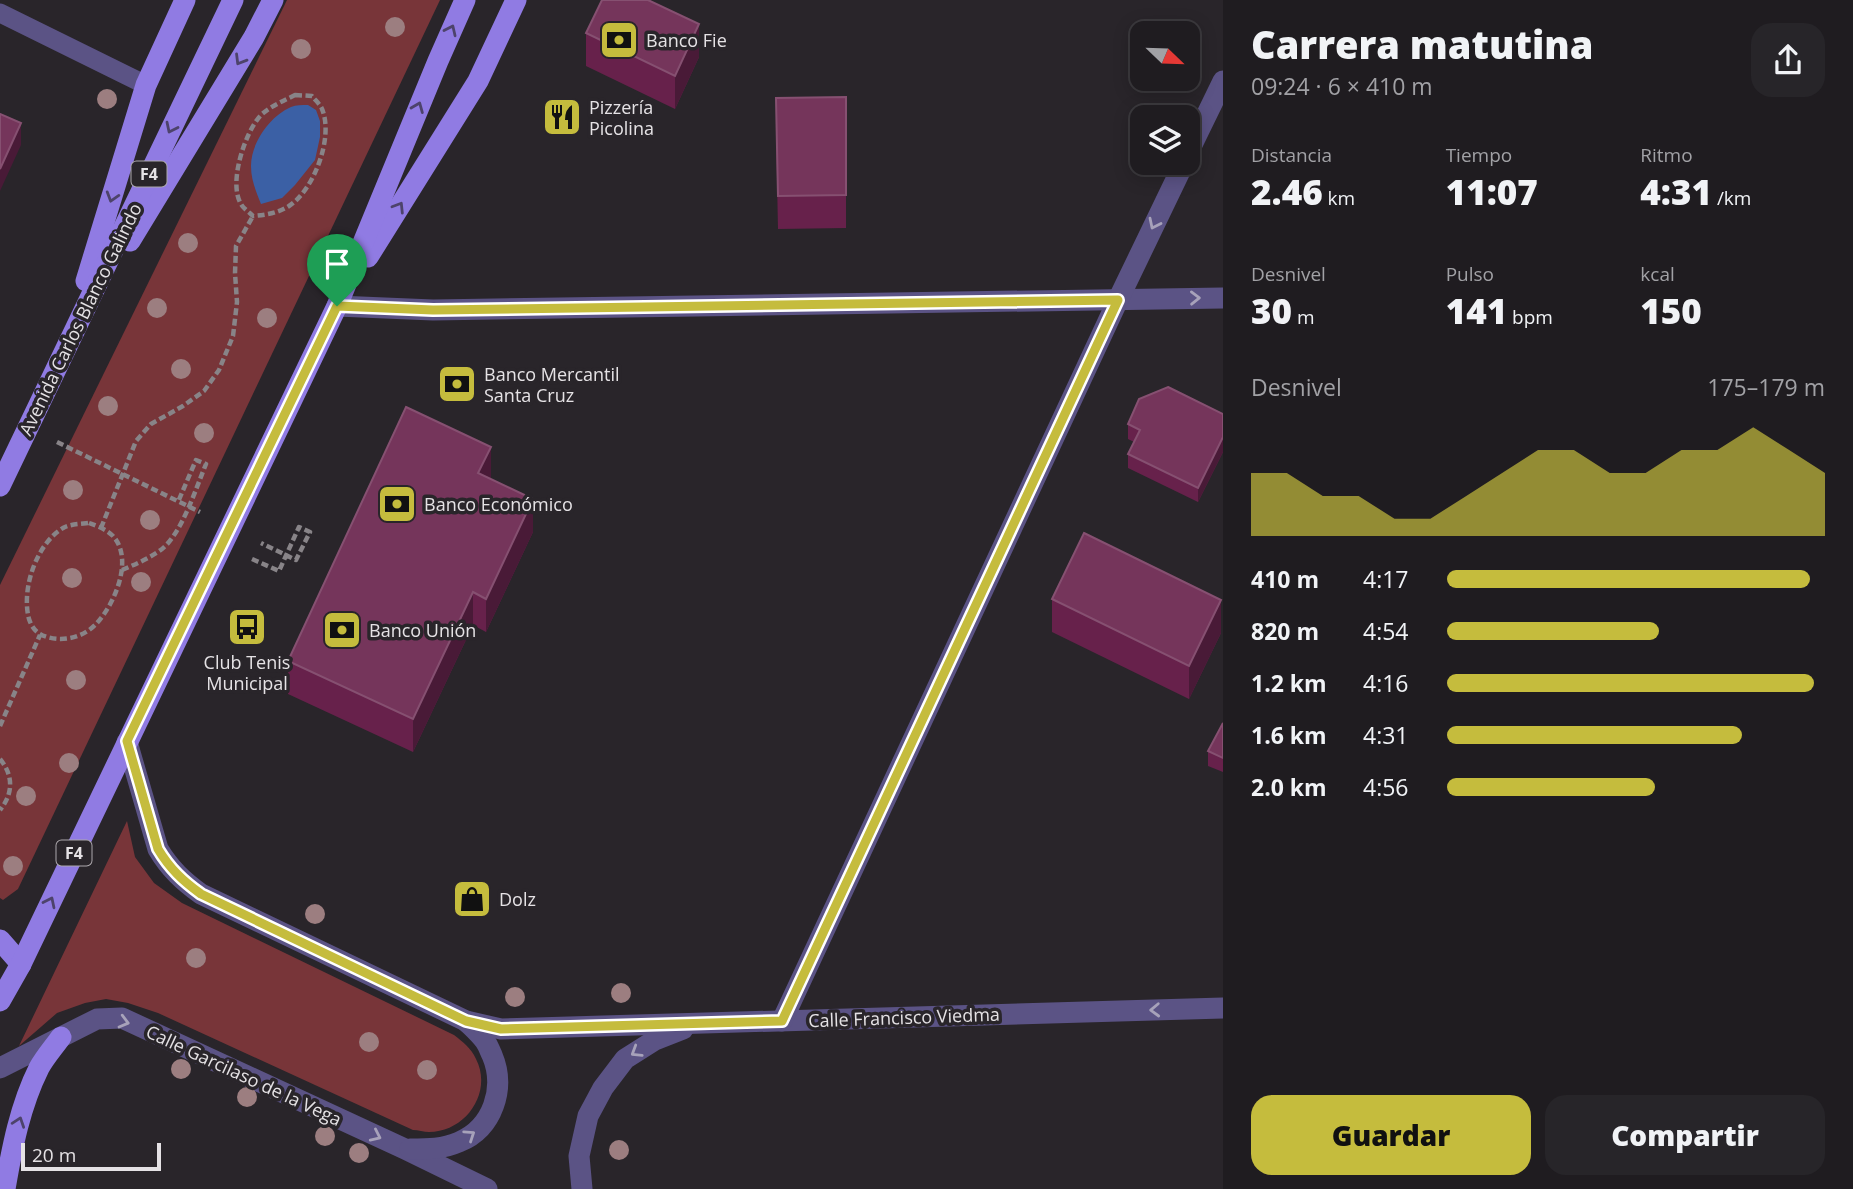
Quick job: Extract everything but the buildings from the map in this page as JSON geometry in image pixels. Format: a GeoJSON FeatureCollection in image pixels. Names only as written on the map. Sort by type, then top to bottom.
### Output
{"type":"FeatureCollection","features":[{"type":"Feature","properties":{"kind":"main road"},"geometry":{"type":"LineString","coordinates":[[66,348],[146,85],[186,0]]}},
{"type":"Feature","properties":{"kind":"main road","name":"Avenida Carlos Blanco Galindo"},"geometry":{"type":"LineString","coordinates":[[0,485],[233,0]]}},
{"type":"Feature","properties":{"kind":"main road"},"geometry":{"type":"LineString","coordinates":[[66,348],[247,49],[272,0]]}},
{"type":"Feature","properties":{"kind":"main road","name":"F4"},"geometry":{"type":"LineString","coordinates":[[0,1001],[337,306],[465,0]]}},
{"type":"Feature","properties":{"kind":"main road"},"geometry":{"type":"LineString","coordinates":[[337,306],[478,81],[516,0]]}},
{"type":"Feature","properties":{"kind":"main road"},"geometry":{"type":"LineString","coordinates":[[0,940],[20,964]]}},
{"type":"Feature","properties":{"kind":"main road"},"geometry":{"type":"LineString","coordinates":[[5,1189],[13,1141],[32,1086],[40,1067],[61,1037]]}},
{"type":"Feature","properties":{"kind":"street"},"geometry":{"type":"LineString","coordinates":[[1200,128],[1223,81]]}},
{"type":"Feature","properties":{"kind":"street"},"geometry":{"type":"LineString","coordinates":[[782,1021],[1178,175]]}},
{"type":"Feature","properties":{"kind":"street"},"geometry":{"type":"LineString","coordinates":[[337,306],[433,310],[1223,298]]}},
{"type":"Feature","properties":{"kind":"street","name":"Calle Francisco Viedma"},"geometry":{"type":"LineString","coordinates":[[127,741],[158,849],[181,880],[201,894],[466,1021],[501,1029],[1223,1007]]}},
{"type":"Feature","properties":{"kind":"street","name":"Calle Garcilaso de la Vega"},"geometry":{"type":"LineString","coordinates":[[0,1068],[97,1019],[122,1018],[487,1189]]}},
{"type":"Feature","properties":{"kind":"street"},"geometry":{"type":"LineString","coordinates":[[405,1149],[439,1149],[461,1141],[479,1129],[492,1112],[499,1090],[497,1068],[486,1042],[466,1021]]}},
{"type":"Feature","properties":{"kind":"street"},"geometry":{"type":"LineString","coordinates":[[582,1189],[579,1156],[588,1116],[603,1088],[625,1059],[655,1040],[698,1024]]}},
{"type":"Feature","properties":{"kind":"lane"},"geometry":{"type":"LineString","coordinates":[[0,13],[146,85]]}},
{"type":"Feature","properties":{"kind":"path"},"geometry":{"type":"LineString","coordinates":[[295,96],[313,96],[323,110],[326,135],[319,166],[307,189],[290,205],[268,215],[253,216],[240,204],[236,186],[238,161],[248,138],[260,116],[277,103],[295,96]]}},
{"type":"Feature","properties":{"kind":"path"},"geometry":{"type":"LineString","coordinates":[[101,528],[136,441],[150,424],[204,391],[219,370],[233,336],[237,302],[236,246],[253,216]]}},
{"type":"Feature","properties":{"kind":"path"},"geometry":{"type":"LineString","coordinates":[[47,437],[202,513]]}},
{"type":"Feature","properties":{"kind":"path"},"geometry":{"type":"LineString","coordinates":[[122,570],[163,548],[177,533],[206,464],[196,460],[178,502]]}},
{"type":"Feature","properties":{"kind":"path"},"geometry":{"type":"LineString","coordinates":[[89,523],[112,535],[119,545],[122,570],[112,603],[95,625],[80,635],[68,639],[52,639],[40,635],[31,626],[26,608],[27,585],[43,548],[64,527],[89,523]]}},
{"type":"Feature","properties":{"kind":"path"},"geometry":{"type":"LineString","coordinates":[[261,542],[296,560],[310,532],[299,527],[279,571]]}},
{"type":"Feature","properties":{"kind":"path"},"geometry":{"type":"LineString","coordinates":[[0,726],[40,635]]}},
{"type":"Feature","properties":{"kind":"path"},"geometry":{"type":"LineString","coordinates":[[0,759],[6,766],[11,789],[0,810]]}},
{"type":"Feature","properties":{"kind":"shaded area"},"geometry":{"type":"Polygon","coordinates":[[[287,0],[440,0],[18,889],[3,900],[0,898],[0,585],[287,0]]]}},
{"type":"Feature","properties":{"kind":"shaded area"},"geometry":{"type":"Polygon","coordinates":[[[127,821],[135,857],[154,883],[182,903],[454,1035],[464,1043],[476,1059],[481,1084],[473,1108],[465,1118],[442,1130],[413,1130],[158,1013],[106,999],[57,1013],[19,1046],[127,821]]]}},
{"type":"Feature","properties":{"kind":"water"},"geometry":{"type":"Polygon","coordinates":[[[308,105],[316,110],[320,121],[315,160],[282,198],[261,204],[251,171],[254,148],[263,131],[283,111],[293,106],[308,105]]]}},
{"type":"Feature","properties":{"kind":"place","name":"Banco Fie"},"geometry":{"type":"Point","coordinates":[619,40]}},
{"type":"Feature","properties":{"kind":"place","name":"Pizzería Picolina"},"geometry":{"type":"Point","coordinates":[562,117]}},
{"type":"Feature","properties":{"kind":"place","name":"Banco Mercantil Santa Cruz"},"geometry":{"type":"Point","coordinates":[457,384]}},
{"type":"Feature","properties":{"kind":"place","name":"Banco Económico"},"geometry":{"type":"Point","coordinates":[397,504]}},
{"type":"Feature","properties":{"kind":"place","name":"Club Tenis Municipal"},"geometry":{"type":"Point","coordinates":[247,627]}},
{"type":"Feature","properties":{"kind":"place","name":"Banco Unión"},"geometry":{"type":"Point","coordinates":[342,630]}},
{"type":"Feature","properties":{"kind":"place","name":"Dolz"},"geometry":{"type":"Point","coordinates":[472,899]}},
{"type":"Feature","properties":{"kind":"route"},"geometry":{"type":"LineString","coordinates":[[1118,300],[782,1021],[501,1029],[466,1021],[201,894],[181,880],[167,864],[158,849],[127,741],[337,306],[433,310],[1118,300]]}}]}
